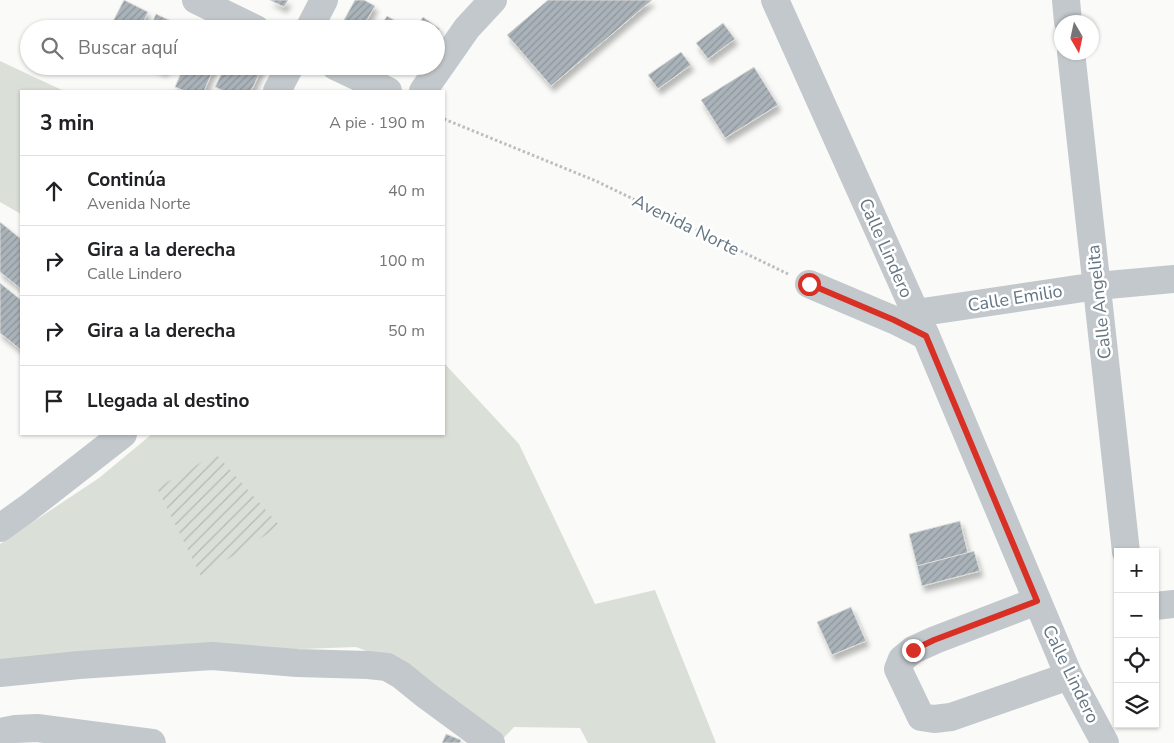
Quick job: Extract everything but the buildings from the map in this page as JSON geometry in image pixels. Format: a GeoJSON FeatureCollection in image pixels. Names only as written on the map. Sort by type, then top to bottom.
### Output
{"type":"FeatureCollection","features":[{"type":"Feature","properties":{"kind":"street"},"geometry":{"type":"LineString","coordinates":[[196,0],[237,20]]}},
{"type":"Feature","properties":{"kind":"street"},"geometry":{"type":"LineString","coordinates":[[314,20],[324,0]]}},
{"type":"Feature","properties":{"kind":"street"},"geometry":{"type":"LineString","coordinates":[[445,60],[467,28],[493,0]]}},
{"type":"Feature","properties":{"kind":"street","name":"Calle Lindero"},"geometry":{"type":"LineString","coordinates":[[775,0],[921,324],[1069,676],[1105,743]]}},
{"type":"Feature","properties":{"kind":"street"},"geometry":{"type":"LineString","coordinates":[[1066,0],[1067,15]]}},
{"type":"Feature","properties":{"kind":"street","name":"Calle Angelita"},"geometry":{"type":"LineString","coordinates":[[1073,60],[1126,548]]}},
{"type":"Feature","properties":{"kind":"street"},"geometry":{"type":"LineString","coordinates":[[278,90],[285,75]]}},
{"type":"Feature","properties":{"kind":"street"},"geometry":{"type":"LineString","coordinates":[[354,75],[386,90]]}},
{"type":"Feature","properties":{"kind":"street"},"geometry":{"type":"LineString","coordinates":[[424,90],[434,75]]}},
{"type":"Feature","properties":{"kind":"street","name":"Calle Emilio"},"geometry":{"type":"LineString","coordinates":[[921,324],[1097,286],[1174,279]]}},
{"type":"Feature","properties":{"kind":"street"},"geometry":{"type":"LineString","coordinates":[[809,284],[902,324],[921,324]]}},
{"type":"Feature","properties":{"kind":"street"},"geometry":{"type":"LineString","coordinates":[[0,528],[122,435]]}},
{"type":"Feature","properties":{"kind":"street"},"geometry":{"type":"LineString","coordinates":[[1037,601],[934,640],[913,650],[902,659],[898,669],[921,717],[934,719],[951,717],[1069,676]]}},
{"type":"Feature","properties":{"kind":"street"},"geometry":{"type":"LineString","coordinates":[[1159,606],[1174,604]]}},
{"type":"Feature","properties":{"kind":"street"},"geometry":{"type":"LineString","coordinates":[[0,673],[79,664],[212,656],[297,664],[387,667],[401,675],[426,696],[491,743]]}},
{"type":"Feature","properties":{"kind":"street"},"geometry":{"type":"LineString","coordinates":[[0,732],[37,728],[152,743]]}},
{"type":"Feature","properties":{"kind":"path","name":"Avenida Norte"},"geometry":{"type":"LineString","coordinates":[[445,119],[596,181],[809,284]]}},
{"type":"Feature","properties":{"kind":"shaded area"},"geometry":{"type":"Polygon","coordinates":[[[0,61],[20,70],[20,75],[30,75],[62,90],[20,90],[20,213],[0,202],[0,61]]]}},
{"type":"Feature","properties":{"kind":"shaded area"},"geometry":{"type":"Polygon","coordinates":[[[445,364],[519,444],[595,604],[655,590],[716,743],[588,743],[580,728],[514,727],[499,743],[400,664],[356,647],[0,660],[0,544],[99,478],[151,435],[445,435],[445,364]]]}},
{"type":"Feature","properties":{"kind":"shaded area"},"geometry":{"type":"Polygon","coordinates":[[[216,454],[280,526],[201,576],[157,488],[216,454]]]}},
{"type":"Feature","properties":{"kind":"route"},"geometry":{"type":"LineString","coordinates":[[809,284],[894,320],[926,336],[1037,601],[934,640],[913,650]]}}]}
